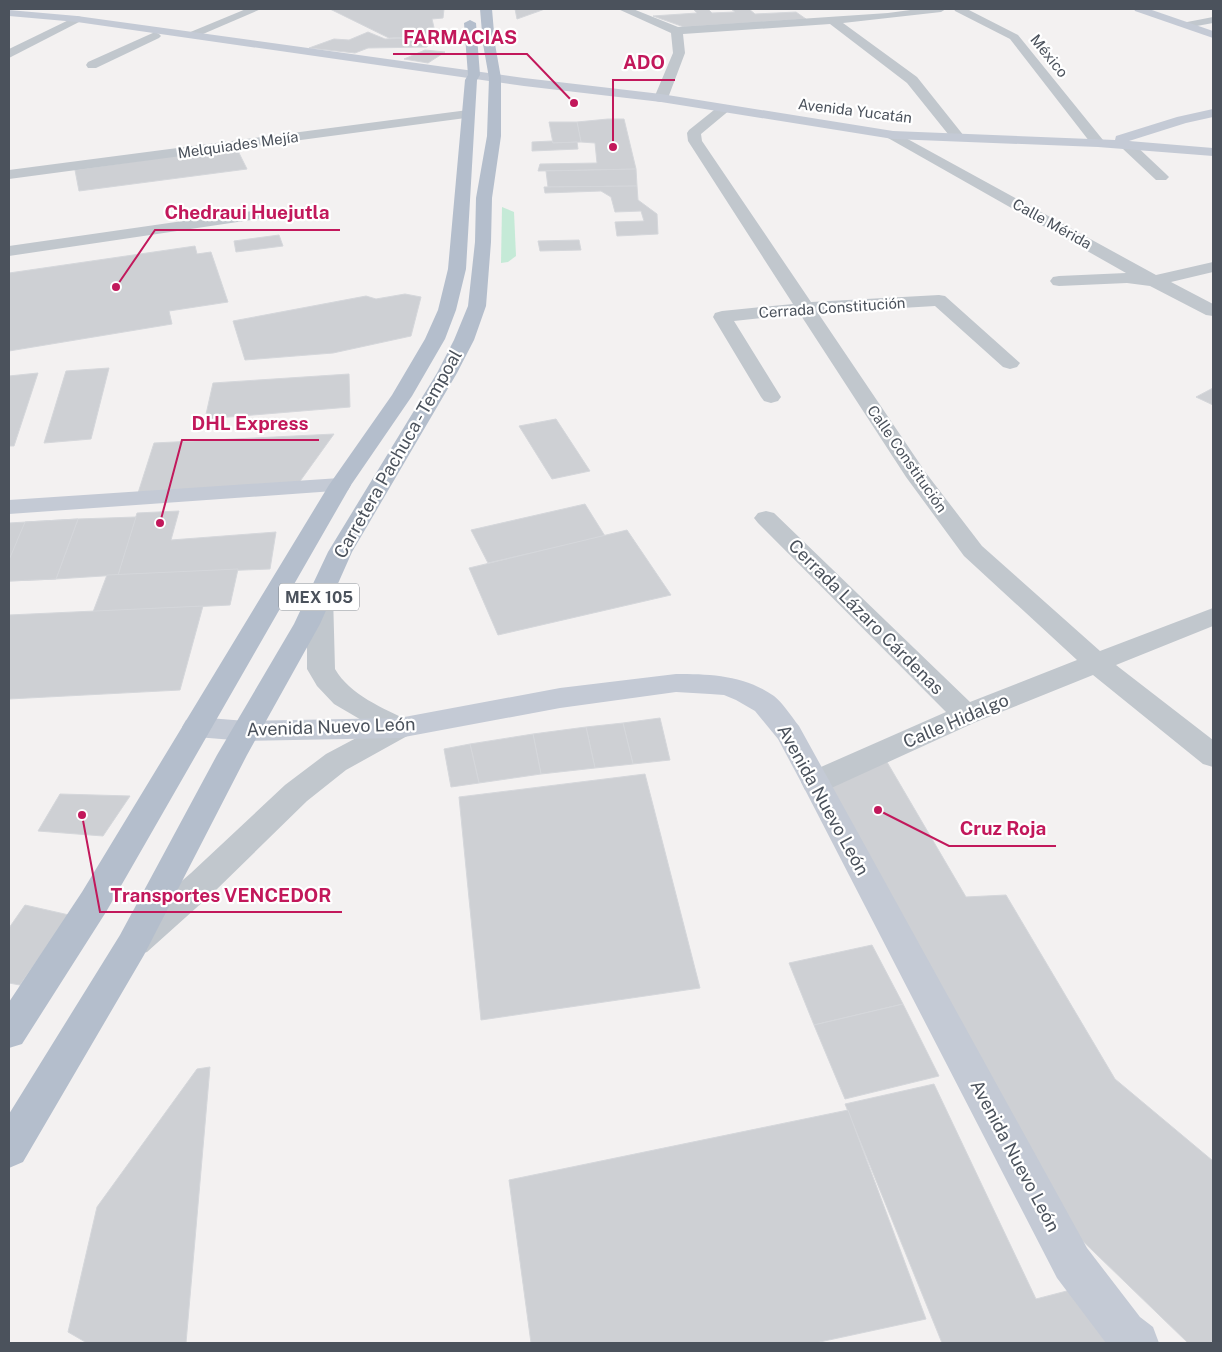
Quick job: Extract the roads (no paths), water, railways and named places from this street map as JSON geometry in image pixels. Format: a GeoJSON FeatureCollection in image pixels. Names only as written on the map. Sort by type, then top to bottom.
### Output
{"type":"FeatureCollection","features":[{"type":"Feature","properties":{"kind":"main road","name":"Carretera Pachuca - Tempoal"},"geometry":{"type":"LineString","coordinates":[[9,1148],[132,945],[246,731],[307,624],[340,552],[464,340],[477,306],[483,242],[484,198],[494,133],[483,79],[478,14]]}},
{"type":"Feature","properties":{"kind":"main road","name":"Carretera Pachuca - Tempoal"},"geometry":{"type":"LineString","coordinates":[[9,1032],[94,902],[340,485],[402,396],[434,339],[447,310],[457,269],[468,124],[483,79]]}},
{"type":"Feature","properties":{"kind":"main road"},"geometry":{"type":"LineString","coordinates":[[468,124],[494,133]]}},
{"type":"Feature","properties":{"kind":"street"},"geometry":{"type":"LineString","coordinates":[[192,35],[254,9]]}},
{"type":"Feature","properties":{"kind":"street"},"geometry":{"type":"LineString","coordinates":[[624,9],[677,31],[888,16],[941,9]]}},
{"type":"Feature","properties":{"kind":"street","name":"México"},"geometry":{"type":"LineString","coordinates":[[959,9],[1014,37],[1102,143]]}},
{"type":"Feature","properties":{"kind":"street"},"geometry":{"type":"LineString","coordinates":[[1139,9],[1213,34]]}},
{"type":"Feature","properties":{"kind":"street"},"geometry":{"type":"LineString","coordinates":[[9,13],[192,35],[348,61]]}},
{"type":"Feature","properties":{"kind":"street"},"geometry":{"type":"LineString","coordinates":[[9,17],[71,21],[155,36],[348,61]]}},
{"type":"Feature","properties":{"kind":"street"},"geometry":{"type":"LineString","coordinates":[[832,20],[912,80],[957,136]]}},
{"type":"Feature","properties":{"kind":"street"},"geometry":{"type":"LineString","coordinates":[[1186,25],[1213,20]]}},
{"type":"Feature","properties":{"kind":"street"},"geometry":{"type":"LineString","coordinates":[[9,54],[71,21]]}},
{"type":"Feature","properties":{"kind":"street"},"geometry":{"type":"LineString","coordinates":[[661,98],[679,52],[677,31]]}},
{"type":"Feature","properties":{"kind":"street"},"geometry":{"type":"LineString","coordinates":[[92,64],[155,36]]}},
{"type":"Feature","properties":{"kind":"street","name":"Avenida Yucatán"},"geometry":{"type":"LineString","coordinates":[[348,61],[435,78],[524,82],[661,98],[893,135],[1102,143],[1213,152]]}},
{"type":"Feature","properties":{"kind":"street","name":"Calle Constitución"},"geometry":{"type":"LineString","coordinates":[[724,109],[694,133],[695,141],[917,477],[973,551],[1096,663],[1213,756]]}},
{"type":"Feature","properties":{"kind":"street"},"geometry":{"type":"LineString","coordinates":[[1102,143],[1213,113]]}},
{"type":"Feature","properties":{"kind":"street","name":"Melquiades Mejía"},"geometry":{"type":"LineString","coordinates":[[9,175],[468,124]]}},
{"type":"Feature","properties":{"kind":"street","name":"Calle Mérida"},"geometry":{"type":"LineString","coordinates":[[893,135],[1154,281],[1213,310]]}},
{"type":"Feature","properties":{"kind":"street"},"geometry":{"type":"LineString","coordinates":[[1127,145],[1161,177]]}},
{"type":"Feature","properties":{"kind":"street"},"geometry":{"type":"LineString","coordinates":[[9,251],[266,214]]}},
{"type":"Feature","properties":{"kind":"street"},"geometry":{"type":"LineString","coordinates":[[1058,281],[1127,278],[1154,281],[1213,267]]}},
{"type":"Feature","properties":{"kind":"street","name":"Cerrada Constitución"},"geometry":{"type":"LineString","coordinates":[[770,397],[722,317],[806,308],[939,300],[1010,363]]}},
{"type":"Feature","properties":{"kind":"street"},"geometry":{"type":"LineString","coordinates":[[9,508],[340,485]]}},
{"type":"Feature","properties":{"kind":"street","name":"Cerrada Lázaro Cárdenas"},"geometry":{"type":"LineString","coordinates":[[766,518],[966,715]]}},
{"type":"Feature","properties":{"kind":"street"},"geometry":{"type":"LineString","coordinates":[[320,595],[321,669],[324,677],[329,685],[339,694],[399,728]]}},
{"type":"Feature","properties":{"kind":"street","name":"Calle Hidalgo"},"geometry":{"type":"LineString","coordinates":[[816,782],[966,715],[1213,616]]}},
{"type":"Feature","properties":{"kind":"street","name":"Avenida Nuevo León"},"geometry":{"type":"LineString","coordinates":[[196,727],[246,731],[399,728],[560,698],[676,683],[727,686],[746,692],[765,704],[789,733],[816,782],[1072,1263],[1125,1332],[1138,1343]]}},
{"type":"Feature","properties":{"kind":"street"},"geometry":{"type":"LineString","coordinates":[[132,945],[203,882],[296,793],[336,762],[399,728]]}},
{"type":"Feature","properties":{"kind":"place","name":"FARMACIAS"},"geometry":{"type":"Point","coordinates":[574,103]}},
{"type":"Feature","properties":{"kind":"place","name":"ADO"},"geometry":{"type":"Point","coordinates":[613,147]}},
{"type":"Feature","properties":{"kind":"place","name":"Chedraui Huejutla"},"geometry":{"type":"Point","coordinates":[116,287]}},
{"type":"Feature","properties":{"kind":"place","name":"DHL Express"},"geometry":{"type":"Point","coordinates":[160,523]}},
{"type":"Feature","properties":{"kind":"place","name":"Cruz Roja"},"geometry":{"type":"Point","coordinates":[878,810]}},
{"type":"Feature","properties":{"kind":"place","name":"Transportes VENCEDOR"},"geometry":{"type":"Point","coordinates":[82,815]}}]}
